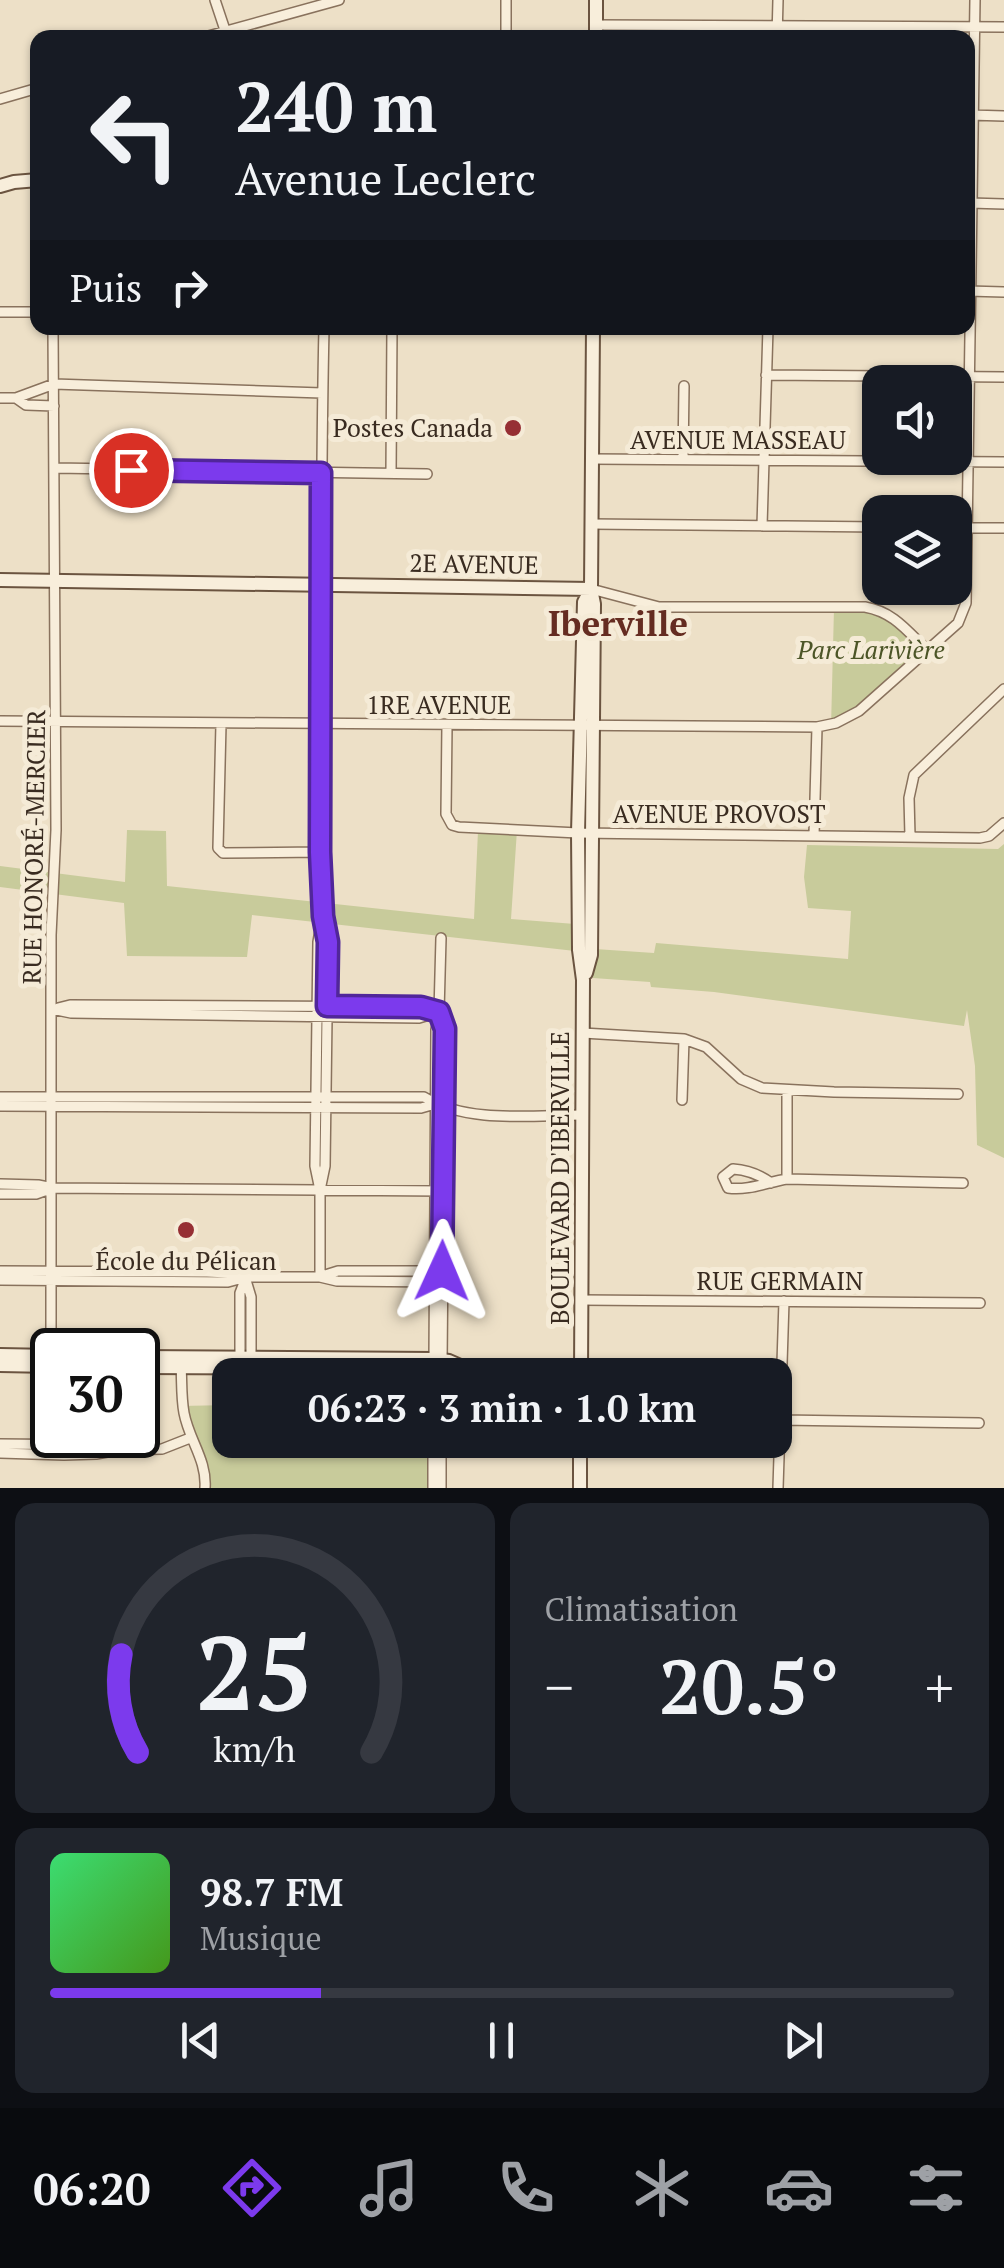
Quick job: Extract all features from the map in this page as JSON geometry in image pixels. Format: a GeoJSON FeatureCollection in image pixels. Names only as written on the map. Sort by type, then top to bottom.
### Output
{"type":"FeatureCollection","features":[{"type":"Feature","properties":{"kind":"street"},"geometry":{"type":"LineString","coordinates":[[216,0],[225,30],[339,0]]}},
{"type":"Feature","properties":{"kind":"street"},"geometry":{"type":"LineString","coordinates":[[506,0],[506,30]]}},
{"type":"Feature","properties":{"kind":"street"},"geometry":{"type":"LineString","coordinates":[[596,0],[596,30]]}},
{"type":"Feature","properties":{"kind":"street"},"geometry":{"type":"LineString","coordinates":[[777,30],[778,0]]}},
{"type":"Feature","properties":{"kind":"street"},"geometry":{"type":"LineString","coordinates":[[974,30],[975,0]]}},
{"type":"Feature","properties":{"kind":"street"},"geometry":{"type":"LineString","coordinates":[[632,30],[1004,27]]}},
{"type":"Feature","properties":{"kind":"street"},"geometry":{"type":"LineString","coordinates":[[0,98],[30,90]]}},
{"type":"Feature","properties":{"kind":"street"},"geometry":{"type":"LineString","coordinates":[[975,115],[1004,116]]}},
{"type":"Feature","properties":{"kind":"street"},"geometry":{"type":"LineString","coordinates":[[0,186],[30,181]]}},
{"type":"Feature","properties":{"kind":"street"},"geometry":{"type":"LineString","coordinates":[[975,203],[1004,204]]}},
{"type":"Feature","properties":{"kind":"street"},"geometry":{"type":"LineString","coordinates":[[975,291],[1004,292]]}},
{"type":"Feature","properties":{"kind":"street"},"geometry":{"type":"LineString","coordinates":[[0,312],[30,312]]}},
{"type":"Feature","properties":{"kind":"street","name":"RUE HONORÉ-MERCIER"},"geometry":{"type":"LineString","coordinates":[[52,1328],[51,935],[56,830],[53,335]]}},
{"type":"Feature","properties":{"kind":"street"},"geometry":{"type":"LineString","coordinates":[[320,1277],[320,1190],[316,1166],[328,942],[320,852],[324,335]]}},
{"type":"Feature","properties":{"kind":"street"},"geometry":{"type":"LineString","coordinates":[[391,473],[392,335]]}},
{"type":"Feature","properties":{"kind":"street","name":"BOULEVARD D'IBERVILLE"},"geometry":{"type":"LineString","coordinates":[[582,1358],[584,980],[580,950],[594,604],[590,589],[593,335]]}},
{"type":"Feature","properties":{"kind":"street"},"geometry":{"type":"LineString","coordinates":[[762,526],[768,335]]}},
{"type":"Feature","properties":{"kind":"street"},"geometry":{"type":"LineString","coordinates":[[969,335],[969,365]]}},
{"type":"Feature","properties":{"kind":"street"},"geometry":{"type":"LineString","coordinates":[[766,375],[862,375]]}},
{"type":"Feature","properties":{"kind":"street"},"geometry":{"type":"LineString","coordinates":[[972,376],[1004,377]]}},
{"type":"Feature","properties":{"kind":"street"},"geometry":{"type":"LineString","coordinates":[[0,398],[16,398],[54,384],[322,392]]}},
{"type":"Feature","properties":{"kind":"street"},"geometry":{"type":"LineString","coordinates":[[683,459],[684,386]]}},
{"type":"Feature","properties":{"kind":"street"},"geometry":{"type":"LineString","coordinates":[[16,398],[26,405],[54,406]]}},
{"type":"Feature","properties":{"kind":"street","name":"AVENUE MASSEAU"},"geometry":{"type":"LineString","coordinates":[[592,459],[862,461]]}},
{"type":"Feature","properties":{"kind":"street","name":"AVENUE MASSEAU"},"geometry":{"type":"LineString","coordinates":[[972,462],[1004,462]]}},
{"type":"Feature","properties":{"kind":"street"},"geometry":{"type":"LineString","coordinates":[[55,468],[427,474]]}},
{"type":"Feature","properties":{"kind":"street"},"geometry":{"type":"LineString","coordinates":[[591,524],[862,527]]}},
{"type":"Feature","properties":{"kind":"street"},"geometry":{"type":"LineString","coordinates":[[972,528],[1004,528]]}},
{"type":"Feature","properties":{"kind":"street","name":"2E AVENUE"},"geometry":{"type":"LineString","coordinates":[[0,580],[590,589],[659,607],[877,609],[890,614],[928,651]]}},
{"type":"Feature","properties":{"kind":"street"},"geometry":{"type":"LineString","coordinates":[[557,588],[580,612],[584,624]]}},
{"type":"Feature","properties":{"kind":"street","name":"BOULEVARD D'IBERVILLE"},"geometry":{"type":"LineString","coordinates":[[588,726],[584,602],[590,589]]}},
{"type":"Feature","properties":{"kind":"street"},"geometry":{"type":"LineString","coordinates":[[814,834],[817,727],[836,723],[859,711],[958,623],[965,605]]}},
{"type":"Feature","properties":{"kind":"street"},"geometry":{"type":"LineString","coordinates":[[910,836],[909,798],[914,775],[1004,689]]}},
{"type":"Feature","properties":{"kind":"street","name":"1RE AVENUE"},"geometry":{"type":"LineString","coordinates":[[0,721],[817,727]]}},
{"type":"Feature","properties":{"kind":"street"},"geometry":{"type":"LineString","coordinates":[[221,724],[218,848],[223,854],[320,852]]}},
{"type":"Feature","properties":{"kind":"street","name":"AVENUE PROVOST"},"geometry":{"type":"LineString","coordinates":[[447,725],[446,814],[452,825],[585,833],[987,837],[1004,823]]}},
{"type":"Feature","properties":{"kind":"street"},"geometry":{"type":"LineString","coordinates":[[439,1358],[440,1106],[436,1030],[441,938]]}},
{"type":"Feature","properties":{"kind":"street"},"geometry":{"type":"LineString","coordinates":[[52,1010],[70,1005],[113,1010],[250,1011],[421,1007],[439,1012]]}},
{"type":"Feature","properties":{"kind":"street"},"geometry":{"type":"LineString","coordinates":[[583,1032],[684,1039],[706,1047],[740,1079],[762,1088],[958,1094]]}},
{"type":"Feature","properties":{"kind":"street"},"geometry":{"type":"LineString","coordinates":[[682,1100],[684,1039]]}},
{"type":"Feature","properties":{"kind":"street"},"geometry":{"type":"LineString","coordinates":[[787,1090],[787,1179]]}},
{"type":"Feature","properties":{"kind":"street"},"geometry":{"type":"LineString","coordinates":[[0,1097],[52,1102]]}},
{"type":"Feature","properties":{"kind":"street"},"geometry":{"type":"LineString","coordinates":[[0,1106],[52,1102],[424,1098],[472,1114],[582,1114]]}},
{"type":"Feature","properties":{"kind":"street"},"geometry":{"type":"LineString","coordinates":[[771,1182],[742,1169],[733,1169],[724,1177],[728,1188],[736,1190],[787,1179],[963,1183]]}},
{"type":"Feature","properties":{"kind":"street"},"geometry":{"type":"LineString","coordinates":[[0,1184],[52,1188],[439,1191]]}},
{"type":"Feature","properties":{"kind":"street"},"geometry":{"type":"LineString","coordinates":[[0,1194],[36,1194],[52,1188]]}},
{"type":"Feature","properties":{"kind":"street"},"geometry":{"type":"LineString","coordinates":[[0,1271],[52,1275]]}},
{"type":"Feature","properties":{"kind":"street"},"geometry":{"type":"LineString","coordinates":[[0,1280],[207,1272],[245,1277],[320,1277],[338,1271],[439,1277]]}},
{"type":"Feature","properties":{"kind":"street"},"geometry":{"type":"LineString","coordinates":[[245,1277],[251,1296],[245,1358]]}},
{"type":"Feature","properties":{"kind":"street","name":"RUE GERMAIN"},"geometry":{"type":"LineString","coordinates":[[581,1300],[980,1303]]}},
{"type":"Feature","properties":{"kind":"street"},"geometry":{"type":"LineString","coordinates":[[782,1358],[784,1301]]}},
{"type":"Feature","properties":{"kind":"street"},"geometry":{"type":"LineString","coordinates":[[0,1356],[30,1359]]}},
{"type":"Feature","properties":{"kind":"street"},"geometry":{"type":"LineString","coordinates":[[160,1359],[212,1362]]}},
{"type":"Feature","properties":{"kind":"street"},"geometry":{"type":"LineString","coordinates":[[160,1364],[181,1362]]}},
{"type":"Feature","properties":{"kind":"street"},"geometry":{"type":"LineString","coordinates":[[181,1362],[183,1410],[206,1474],[205,1488]]}},
{"type":"Feature","properties":{"kind":"street"},"geometry":{"type":"LineString","coordinates":[[0,1366],[30,1363]]}},
{"type":"Feature","properties":{"kind":"street"},"geometry":{"type":"LineString","coordinates":[[792,1420],[980,1423]]}},
{"type":"Feature","properties":{"kind":"street"},"geometry":{"type":"LineString","coordinates":[[160,1449],[190,1438]]}},
{"type":"Feature","properties":{"kind":"street"},"geometry":{"type":"LineString","coordinates":[[0,1444],[30,1444]]}},
{"type":"Feature","properties":{"kind":"street"},"geometry":{"type":"LineString","coordinates":[[0,1454],[30,1454]]}},
{"type":"Feature","properties":{"kind":"street"},"geometry":{"type":"LineString","coordinates":[[433,1458],[433,1488]]}},
{"type":"Feature","properties":{"kind":"street"},"geometry":{"type":"LineString","coordinates":[[441,1458],[441,1488]]}},
{"type":"Feature","properties":{"kind":"street"},"geometry":{"type":"LineString","coordinates":[[580,1458],[580,1488]]}},
{"type":"Feature","properties":{"kind":"street"},"geometry":{"type":"LineString","coordinates":[[778,1488],[779,1458]]}},
{"type":"Feature","properties":{"kind":"green space","name":"Parc Larivière"},"geometry":{"type":"Polygon","coordinates":[[[834,608],[883,611],[928,651],[857,715],[831,727],[834,608]]]}},
{"type":"Feature","properties":{"kind":"green space"},"geometry":{"type":"Polygon","coordinates":[[[127,830],[166,831],[167,886],[474,919],[478,831],[517,830],[511,919],[575,924],[575,951],[252,915],[247,957],[127,956],[124,903],[0,887],[0,866],[125,882],[127,830]]]}},
{"type":"Feature","properties":{"kind":"green space"},"geometry":{"type":"Polygon","coordinates":[[[1004,844],[1004,1158],[977,1145],[975,1066],[967,1010],[964,1026],[651,987],[650,982],[593,978],[595,949],[654,953],[656,943],[848,959],[851,911],[808,908],[804,877],[807,845],[998,849],[1004,844]]]}},
{"type":"Feature","properties":{"kind":"green space"},"geometry":{"type":"Polygon","coordinates":[[[212,1405],[212,1458],[433,1458],[433,1488],[207,1488],[180,1406],[212,1405]]]}},
{"type":"Feature","properties":{"kind":"place","name":"Postes Canada"},"geometry":{"type":"Point","coordinates":[513,428]}},
{"type":"Feature","properties":{"kind":"place","name":"École du Pélican"},"geometry":{"type":"Point","coordinates":[186,1230]}},
{"type":"Feature","properties":{"kind":"district","name":"Iberville"},"geometry":{"type":"Point","coordinates":[618,624]}},
{"type":"Feature","properties":{"kind":"route"},"geometry":{"type":"LineString","coordinates":[[131,470],[321,473],[320,852],[328,942],[327,1006],[421,1007],[439,1012],[445,1029],[442,1271]]}}]}
